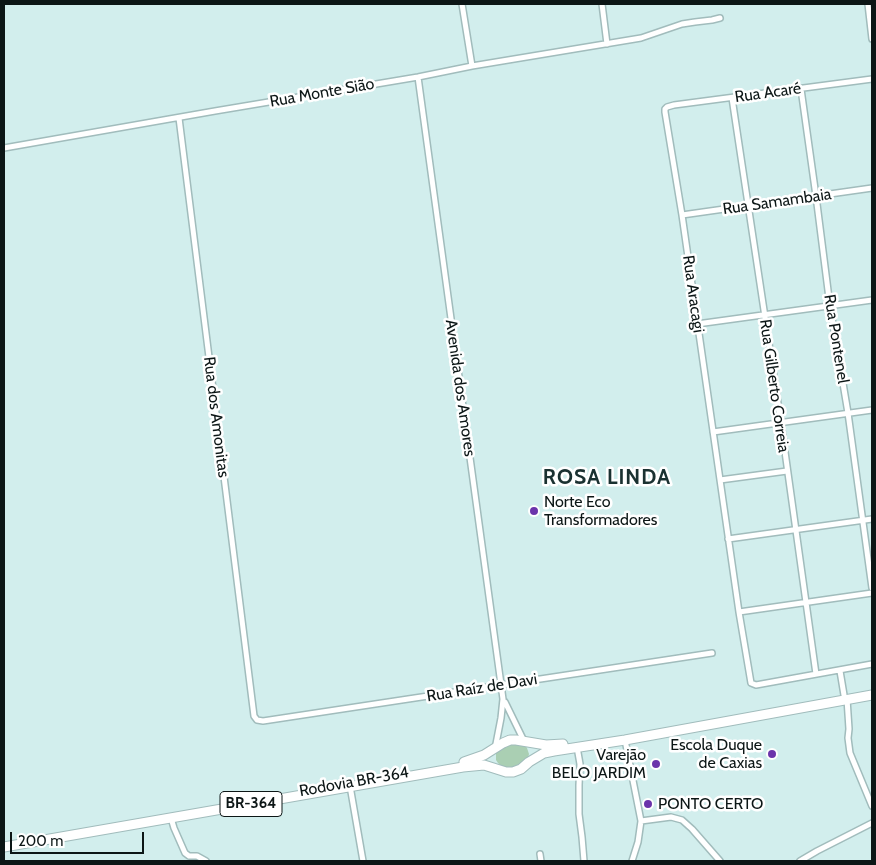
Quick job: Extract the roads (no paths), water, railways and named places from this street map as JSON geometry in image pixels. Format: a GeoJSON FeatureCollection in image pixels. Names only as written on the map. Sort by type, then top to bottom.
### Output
{"type":"FeatureCollection","features":[{"type":"Feature","properties":{"kind":"highway","name":"BR-364"},"geometry":{"type":"LineString","coordinates":[[4,847],[463,766],[484,765],[506,772],[513,772],[521,769],[544,753],[625,740],[872,691]]}},
{"type":"Feature","properties":{"kind":"highway","name":"BR-364"},"geometry":{"type":"LineString","coordinates":[[495,749],[503,742],[510,740],[556,745],[845,697],[872,695]]}},
{"type":"Feature","properties":{"kind":"highway"},"geometry":{"type":"LineString","coordinates":[[524,742],[530,750],[531,757],[529,762]]}},
{"type":"Feature","properties":{"kind":"highway"},"geometry":{"type":"LineString","coordinates":[[495,749],[492,755],[498,769]]}},
{"type":"Feature","properties":{"kind":"highway","name":"Rodovia BR-364"},"geometry":{"type":"LineString","coordinates":[[4,842],[458,763],[479,758],[495,749]]}},
{"type":"Feature","properties":{"kind":"street"},"geometry":{"type":"LineString","coordinates":[[462,4],[472,66]]}},
{"type":"Feature","properties":{"kind":"street"},"geometry":{"type":"LineString","coordinates":[[602,4],[607,44]]}},
{"type":"Feature","properties":{"kind":"street"},"geometry":{"type":"LineString","coordinates":[[868,4],[872,39]]}},
{"type":"Feature","properties":{"kind":"street","name":"Rua Monte Sião"},"geometry":{"type":"LineString","coordinates":[[4,148],[641,38],[682,24],[720,18]]}},
{"type":"Feature","properties":{"kind":"street","name":"Avenida dos Amores"},"geometry":{"type":"LineString","coordinates":[[418,77],[503,699],[495,749]]}},
{"type":"Feature","properties":{"kind":"street","name":"Rua Acaré"},"geometry":{"type":"LineString","coordinates":[[665,109],[674,105],[872,79]]}},
{"type":"Feature","properties":{"kind":"street","name":"Rua Pontenel"},"geometry":{"type":"LineString","coordinates":[[801,89],[830,306],[848,413],[872,588]]}},
{"type":"Feature","properties":{"kind":"street","name":"Rua Gilberto Correia"},"geometry":{"type":"LineString","coordinates":[[732,98],[816,674]]}},
{"type":"Feature","properties":{"kind":"street","name":"Rua Aracagi"},"geometry":{"type":"LineString","coordinates":[[665,109],[728,539],[751,682],[756,685],[816,674]]}},
{"type":"Feature","properties":{"kind":"street","name":"Rua dos Amonitas"},"geometry":{"type":"LineString","coordinates":[[179,118],[254,716]]}},
{"type":"Feature","properties":{"kind":"street","name":"Rua Samambaia"},"geometry":{"type":"LineString","coordinates":[[682,215],[872,188]]}},
{"type":"Feature","properties":{"kind":"street"},"geometry":{"type":"LineString","coordinates":[[697,324],[872,300]]}},
{"type":"Feature","properties":{"kind":"street"},"geometry":{"type":"LineString","coordinates":[[713,432],[872,410]]}},
{"type":"Feature","properties":{"kind":"street"},"geometry":{"type":"LineString","coordinates":[[720,480],[787,471]]}},
{"type":"Feature","properties":{"kind":"street"},"geometry":{"type":"LineString","coordinates":[[728,539],[872,519]]}},
{"type":"Feature","properties":{"kind":"street"},"geometry":{"type":"LineString","coordinates":[[739,612],[872,593]]}},
{"type":"Feature","properties":{"kind":"street","name":"Rua Raíz de Davi"},"geometry":{"type":"LineString","coordinates":[[254,716],[257,720],[263,722],[712,653]]}},
{"type":"Feature","properties":{"kind":"street"},"geometry":{"type":"LineString","coordinates":[[816,674],[872,664]]}},
{"type":"Feature","properties":{"kind":"street"},"geometry":{"type":"LineString","coordinates":[[840,670],[849,729],[850,753],[872,806]]}},
{"type":"Feature","properties":{"kind":"street","name":"Avenida dos Amores"},"geometry":{"type":"LineString","coordinates":[[503,699],[524,742]]}},
{"type":"Feature","properties":{"kind":"street"},"geometry":{"type":"LineString","coordinates":[[625,740],[641,821],[638,842],[632,861]]}},
{"type":"Feature","properties":{"kind":"street"},"geometry":{"type":"LineString","coordinates":[[577,747],[580,764],[579,814],[584,861]]}},
{"type":"Feature","properties":{"kind":"street"},"geometry":{"type":"LineString","coordinates":[[350,786],[363,861]]}},
{"type":"Feature","properties":{"kind":"street"},"geometry":{"type":"LineString","coordinates":[[641,821],[671,817],[682,820],[720,861]]}},
{"type":"Feature","properties":{"kind":"street"},"geometry":{"type":"LineString","coordinates":[[171,818],[185,854],[197,856],[206,861]]}},
{"type":"Feature","properties":{"kind":"street"},"geometry":{"type":"LineString","coordinates":[[800,861],[872,823]]}},
{"type":"Feature","properties":{"kind":"street"},"geometry":{"type":"LineString","coordinates":[[540,854],[541,861]]}},
{"type":"Feature","properties":{"kind":"place","name":"Norte Eco Transformadores"},"geometry":{"type":"Point","coordinates":[534,511]}},
{"type":"Feature","properties":{"kind":"place","name":"Escola Duque de Caxias"},"geometry":{"type":"Point","coordinates":[772,754]}},
{"type":"Feature","properties":{"kind":"place","name":"Varejão BELO JARDIM"},"geometry":{"type":"Point","coordinates":[656,764]}},
{"type":"Feature","properties":{"kind":"place","name":"PONTO CERTO"},"geometry":{"type":"Point","coordinates":[648,804]}},
{"type":"Feature","properties":{"kind":"district","name":"ROSA LINDA"},"geometry":{"type":"Point","coordinates":[607,478]}}]}
